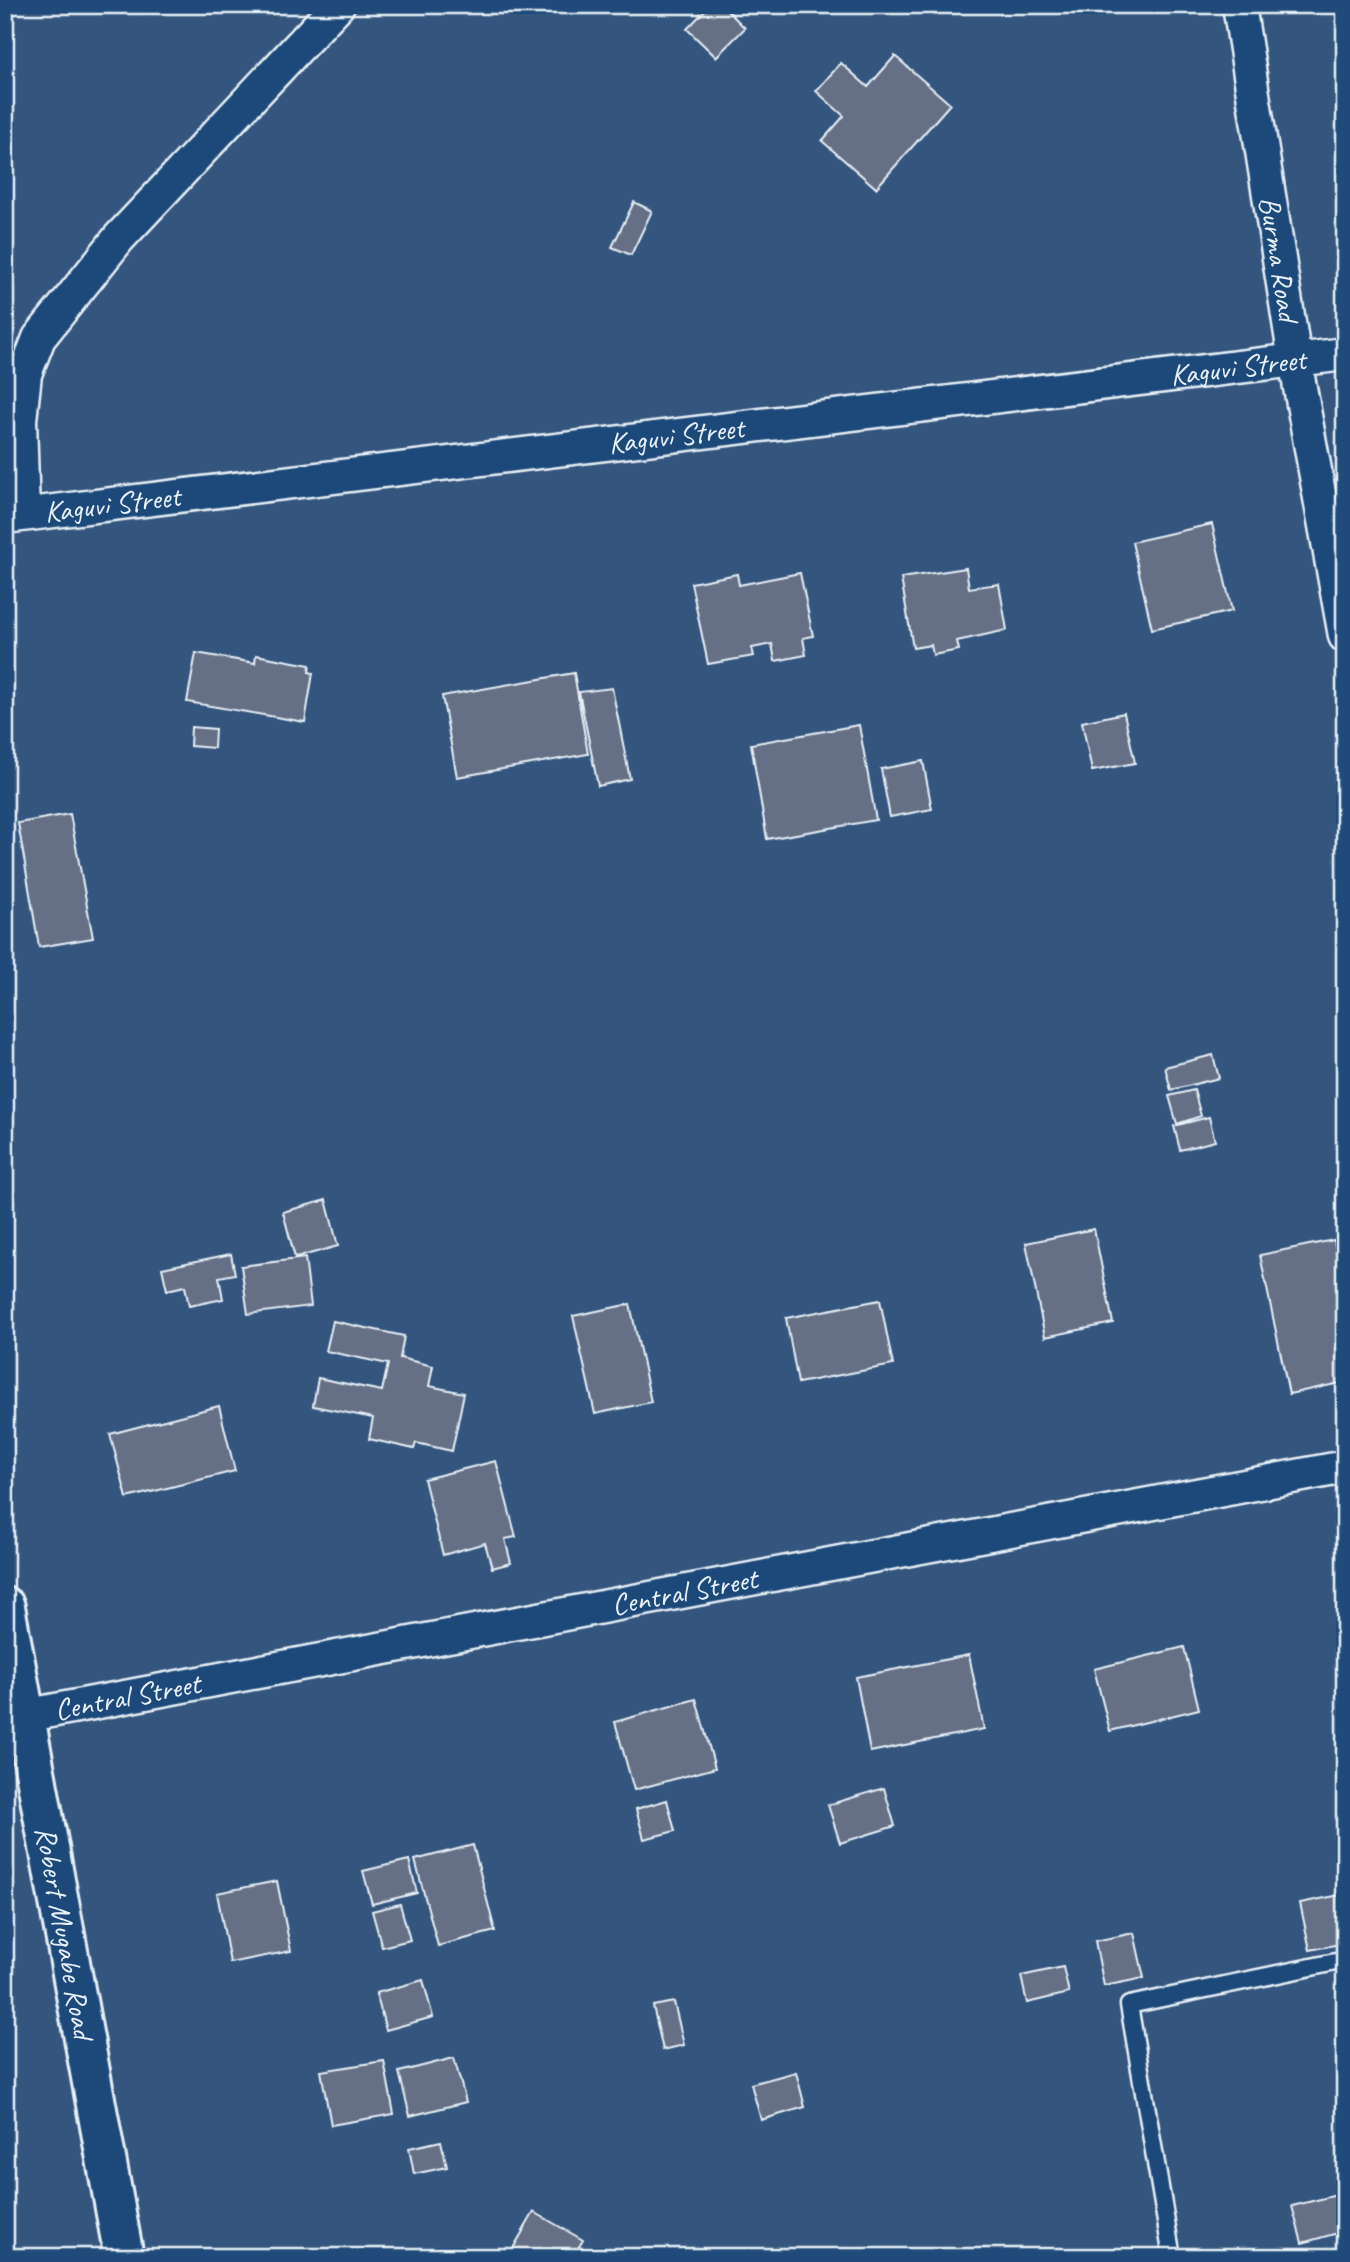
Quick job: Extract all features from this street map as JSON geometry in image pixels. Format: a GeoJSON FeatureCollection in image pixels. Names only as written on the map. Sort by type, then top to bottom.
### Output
{"type":"FeatureCollection","features":[{"type":"Feature","properties":{"kind":"main road","name":"Robert Mugabe Road"},"geometry":{"type":"LineString","coordinates":[[5,1607],[124,2257]]}},
{"type":"Feature","properties":{"kind":"street"},"geometry":{"type":"LineString","coordinates":[[14,516],[25,374],[39,338],[119,238],[338,5]]}},
{"type":"Feature","properties":{"kind":"street","name":"Burma Road"},"geometry":{"type":"LineString","coordinates":[[1239,5],[1295,360],[1345,636]]}},
{"type":"Feature","properties":{"kind":"street","name":"Kaguvi Street"},"geometry":{"type":"LineString","coordinates":[[14,516],[1345,354]]}},
{"type":"Feature","properties":{"kind":"street","name":"Central Street"},"geometry":{"type":"LineString","coordinates":[[24,1716],[1345,1467]]}},
{"type":"Feature","properties":{"kind":"lane"},"geometry":{"type":"LineString","coordinates":[[1172,2257],[1129,2005],[1345,1960]]}},
{"type":"Feature","properties":{"kind":"building"},"geometry":{"type":"Polygon","coordinates":[[[710,5],[722,5],[745,28],[716,57],[687,29],[710,5]]]}},
{"type":"Feature","properties":{"kind":"building"},"geometry":{"type":"Polygon","coordinates":[[[895,56],[950,104],[876,188],[822,141],[844,116],[816,91],[841,63],[868,87],[895,56]]]}},
{"type":"Feature","properties":{"kind":"building"},"geometry":{"type":"Polygon","coordinates":[[[634,202],[652,211],[631,255],[612,247],[634,202]]]}},
{"type":"Feature","properties":{"kind":"building"},"geometry":{"type":"Polygon","coordinates":[[[1212,524],[1232,611],[1152,629],[1132,542],[1212,524]]]}},
{"type":"Feature","properties":{"kind":"building"},"geometry":{"type":"Polygon","coordinates":[[[966,568],[969,588],[999,584],[1007,630],[957,641],[959,650],[933,655],[931,645],[913,648],[901,578],[966,568]]]}},
{"type":"Feature","properties":{"kind":"building"},"geometry":{"type":"Polygon","coordinates":[[[800,573],[813,636],[803,638],[806,655],[775,661],[772,644],[752,648],[754,656],[708,664],[691,583],[737,574],[739,585],[800,573]]]}},
{"type":"Feature","properties":{"kind":"building"},"geometry":{"type":"Polygon","coordinates":[[[196,653],[255,663],[256,655],[310,665],[309,672],[313,673],[305,722],[187,702],[196,653]]]}},
{"type":"Feature","properties":{"kind":"building"},"geometry":{"type":"Polygon","coordinates":[[[574,673],[588,754],[457,777],[442,696],[574,673]]]}},
{"type":"Feature","properties":{"kind":"building"},"geometry":{"type":"Polygon","coordinates":[[[612,688],[630,779],[598,786],[579,692],[612,688]]]}},
{"type":"Feature","properties":{"kind":"building"},"geometry":{"type":"Polygon","coordinates":[[[1124,713],[1135,763],[1092,771],[1082,722],[1124,713]]]}},
{"type":"Feature","properties":{"kind":"building"},"geometry":{"type":"Polygon","coordinates":[[[859,725],[876,820],[767,839],[751,744],[859,725]]]}},
{"type":"Feature","properties":{"kind":"building"},"geometry":{"type":"Polygon","coordinates":[[[191,727],[215,729],[214,748],[190,746],[191,727]]]}},
{"type":"Feature","properties":{"kind":"building"},"geometry":{"type":"Polygon","coordinates":[[[923,761],[932,809],[890,817],[881,769],[923,761]]]}},
{"type":"Feature","properties":{"kind":"building"},"geometry":{"type":"Polygon","coordinates":[[[70,814],[93,938],[39,947],[18,823],[70,814]]]}},
{"type":"Feature","properties":{"kind":"building"},"geometry":{"type":"Polygon","coordinates":[[[1213,1055],[1219,1078],[1171,1090],[1165,1067],[1213,1055]]]}},
{"type":"Feature","properties":{"kind":"building"},"geometry":{"type":"Polygon","coordinates":[[[1194,1090],[1201,1116],[1177,1124],[1169,1096],[1194,1090]]]}},
{"type":"Feature","properties":{"kind":"building"},"geometry":{"type":"Polygon","coordinates":[[[1209,1117],[1215,1141],[1180,1150],[1174,1126],[1209,1117]]]}},
{"type":"Feature","properties":{"kind":"building"},"geometry":{"type":"Polygon","coordinates":[[[326,1200],[338,1246],[295,1258],[283,1212],[326,1200]]]}},
{"type":"Feature","properties":{"kind":"building"},"geometry":{"type":"Polygon","coordinates":[[[1094,1229],[1113,1323],[1045,1337],[1026,1243],[1094,1229]]]}},
{"type":"Feature","properties":{"kind":"building"},"geometry":{"type":"Polygon","coordinates":[[[1334,1240],[1345,1292],[1345,1382],[1289,1394],[1260,1255],[1334,1240]]]}},
{"type":"Feature","properties":{"kind":"building"},"geometry":{"type":"Polygon","coordinates":[[[231,1254],[235,1274],[219,1277],[223,1299],[189,1306],[185,1286],[167,1290],[162,1268],[231,1254]]]}},
{"type":"Feature","properties":{"kind":"building"},"geometry":{"type":"Polygon","coordinates":[[[305,1258],[311,1306],[248,1314],[241,1266],[305,1258]]]}},
{"type":"Feature","properties":{"kind":"building"},"geometry":{"type":"Polygon","coordinates":[[[880,1300],[893,1365],[798,1383],[786,1318],[880,1300]]]}},
{"type":"Feature","properties":{"kind":"building"},"geometry":{"type":"Polygon","coordinates":[[[630,1304],[651,1402],[595,1414],[573,1316],[630,1304]]]}},
{"type":"Feature","properties":{"kind":"building"},"geometry":{"type":"Polygon","coordinates":[[[333,1321],[404,1336],[400,1358],[433,1366],[429,1386],[464,1393],[452,1451],[416,1443],[414,1449],[369,1439],[373,1418],[313,1406],[318,1378],[382,1391],[388,1364],[326,1351],[333,1321]]]}},
{"type":"Feature","properties":{"kind":"building"},"geometry":{"type":"Polygon","coordinates":[[[219,1406],[235,1471],[127,1498],[110,1434],[219,1406]]]}},
{"type":"Feature","properties":{"kind":"building"},"geometry":{"type":"Polygon","coordinates":[[[496,1461],[516,1537],[505,1539],[511,1563],[492,1568],[485,1543],[443,1555],[424,1479],[496,1461]]]}},
{"type":"Feature","properties":{"kind":"building"},"geometry":{"type":"Polygon","coordinates":[[[1184,1647],[1199,1709],[1110,1731],[1094,1669],[1184,1647]]]}},
{"type":"Feature","properties":{"kind":"building"},"geometry":{"type":"Polygon","coordinates":[[[969,1655],[984,1729],[870,1752],[856,1677],[969,1655]]]}},
{"type":"Feature","properties":{"kind":"building"},"geometry":{"type":"Polygon","coordinates":[[[696,1699],[715,1768],[634,1790],[615,1722],[696,1699]]]}},
{"type":"Feature","properties":{"kind":"building"},"geometry":{"type":"Polygon","coordinates":[[[884,1788],[895,1826],[840,1843],[828,1805],[884,1788]]]}},
{"type":"Feature","properties":{"kind":"building"},"geometry":{"type":"Polygon","coordinates":[[[667,1800],[675,1831],[644,1839],[636,1809],[667,1800]]]}},
{"type":"Feature","properties":{"kind":"building"},"geometry":{"type":"Polygon","coordinates":[[[473,1845],[495,1931],[438,1946],[415,1860],[473,1845]]]}},
{"type":"Feature","properties":{"kind":"building"},"geometry":{"type":"Polygon","coordinates":[[[409,1860],[417,1893],[372,1904],[363,1871],[409,1860]]]}},
{"type":"Feature","properties":{"kind":"building"},"geometry":{"type":"Polygon","coordinates":[[[277,1881],[291,1951],[230,1963],[217,1893],[277,1881]]]}},
{"type":"Feature","properties":{"kind":"building"},"geometry":{"type":"Polygon","coordinates":[[[1345,1894],[1345,1943],[1310,1950],[1300,1903],[1345,1894]]]}},
{"type":"Feature","properties":{"kind":"building"},"geometry":{"type":"Polygon","coordinates":[[[400,1904],[410,1940],[382,1947],[372,1911],[400,1904]]]}},
{"type":"Feature","properties":{"kind":"building"},"geometry":{"type":"Polygon","coordinates":[[[1134,1933],[1144,1978],[1104,1986],[1095,1941],[1134,1933]]]}},
{"type":"Feature","properties":{"kind":"building"},"geometry":{"type":"Polygon","coordinates":[[[1063,1967],[1069,1993],[1027,2003],[1021,1976],[1063,1967]]]}},
{"type":"Feature","properties":{"kind":"building"},"geometry":{"type":"Polygon","coordinates":[[[423,1980],[433,2017],[386,2030],[376,1993],[423,1980]]]}},
{"type":"Feature","properties":{"kind":"building"},"geometry":{"type":"Polygon","coordinates":[[[674,2002],[684,2045],[663,2050],[653,2006],[674,2002]]]}},
{"type":"Feature","properties":{"kind":"building"},"geometry":{"type":"Polygon","coordinates":[[[454,2058],[466,2102],[410,2116],[399,2072],[454,2058]]]}},
{"type":"Feature","properties":{"kind":"building"},"geometry":{"type":"Polygon","coordinates":[[[384,2061],[394,2114],[331,2125],[321,2071],[384,2061]]]}},
{"type":"Feature","properties":{"kind":"building"},"geometry":{"type":"Polygon","coordinates":[[[796,2072],[805,2107],[761,2120],[751,2084],[796,2072]]]}},
{"type":"Feature","properties":{"kind":"building"},"geometry":{"type":"Polygon","coordinates":[[[441,2141],[447,2167],[414,2174],[409,2148],[441,2141]]]}},
{"type":"Feature","properties":{"kind":"building"},"geometry":{"type":"Polygon","coordinates":[[[1345,2193],[1345,2231],[1302,2243],[1292,2206],[1345,2193]]]}},
{"type":"Feature","properties":{"kind":"building"},"geometry":{"type":"Polygon","coordinates":[[[534,2212],[583,2240],[573,2257],[508,2257],[534,2212]]]}}]}
